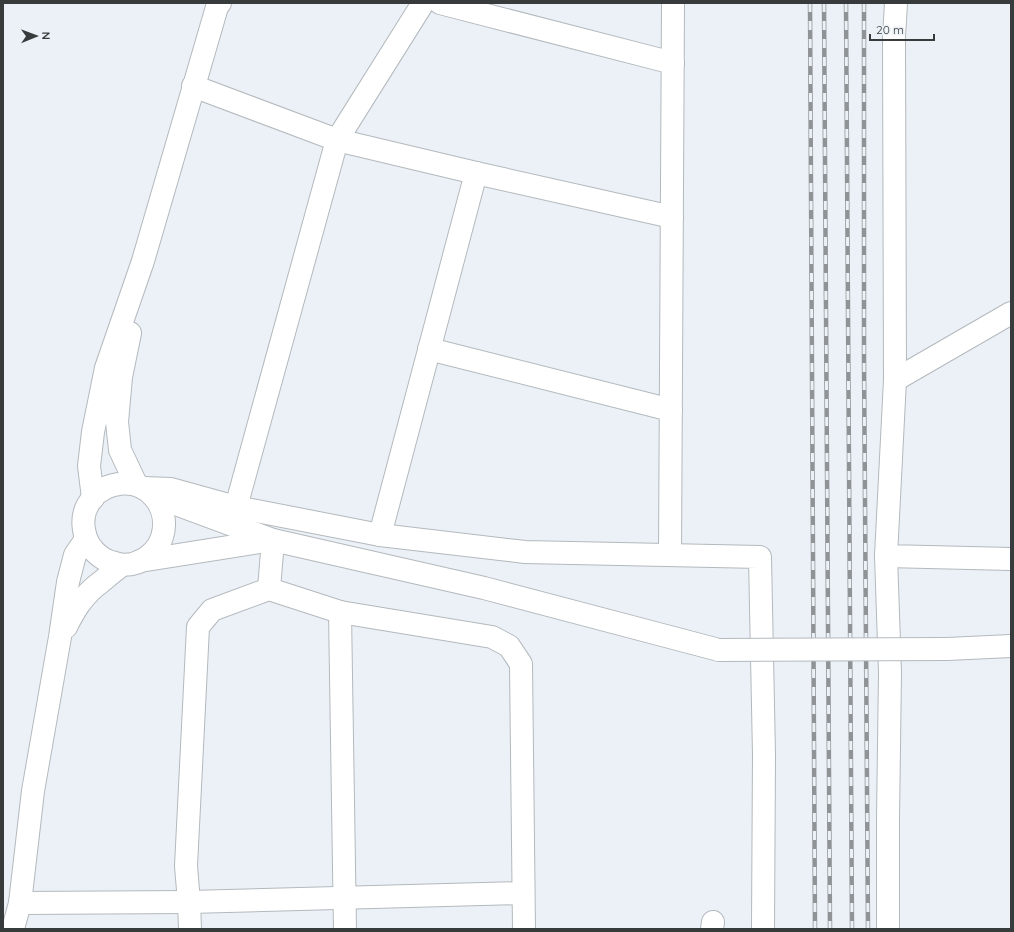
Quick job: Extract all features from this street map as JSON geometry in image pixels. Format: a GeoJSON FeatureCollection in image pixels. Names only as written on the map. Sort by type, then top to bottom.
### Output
{"type":"FeatureCollection","features":[{"type":"Feature","properties":{"kind":"street"},"geometry":{"type":"LineString","coordinates":[[236,507],[337,140],[423,3]]}},
{"type":"Feature","properties":{"kind":"street"},"geometry":{"type":"LineString","coordinates":[[440,3],[673,63]]}},
{"type":"Feature","properties":{"kind":"street"},"geometry":{"type":"LineString","coordinates":[[670,555],[673,3]]}},
{"type":"Feature","properties":{"kind":"street"},"geometry":{"type":"LineString","coordinates":[[888,929],[890,672],[886,556],[895,380],[894,37],[896,3]]}},
{"type":"Feature","properties":{"kind":"street"},"geometry":{"type":"LineString","coordinates":[[92,498],[89,466],[93,432],[106,368],[143,261],[193,86],[212,4]]}},
{"type":"Feature","properties":{"kind":"street"},"geometry":{"type":"LineString","coordinates":[[193,86],[337,140],[672,218]]}},
{"type":"Feature","properties":{"kind":"street"},"geometry":{"type":"LineString","coordinates":[[380,535],[476,173]]}},
{"type":"Feature","properties":{"kind":"street"},"geometry":{"type":"LineString","coordinates":[[60,637],[80,603],[100,582],[132,563],[149,556],[157,548],[165,527],[164,516],[160,506],[144,489],[120,450],[117,422],[121,377],[143,261]]}},
{"type":"Feature","properties":{"kind":"street"},"geometry":{"type":"LineString","coordinates":[[895,380],[1011,313]]}},
{"type":"Feature","properties":{"kind":"street"},"geometry":{"type":"LineString","coordinates":[[429,350],[671,410]]}},
{"type":"Feature","properties":{"kind":"street"},"geometry":{"type":"LineString","coordinates":[[273,540],[132,563],[112,563],[101,558],[92,549],[86,539],[84,517],[92,498],[102,490],[112,485],[124,483],[144,489],[273,540],[484,588],[719,650],[947,649],[1011,646]]}},
{"type":"Feature","properties":{"kind":"street"},"geometry":{"type":"LineString","coordinates":[[144,489],[172,489],[236,507],[380,535],[525,552],[760,557],[764,755],[763,929]]}},
{"type":"Feature","properties":{"kind":"street"},"geometry":{"type":"LineString","coordinates":[[13,929],[20,903],[33,791],[68,582],[75,555],[86,539]]}},
{"type":"Feature","properties":{"kind":"street"},"geometry":{"type":"LineString","coordinates":[[269,589],[273,540]]}},
{"type":"Feature","properties":{"kind":"street"},"geometry":{"type":"LineString","coordinates":[[886,556],[1011,559]]}},
{"type":"Feature","properties":{"kind":"street"},"geometry":{"type":"LineString","coordinates":[[190,929],[186,866],[198,626],[212,610],[269,589],[340,612],[492,637],[509,646],[521,664],[524,929]]}},
{"type":"Feature","properties":{"kind":"street"},"geometry":{"type":"LineString","coordinates":[[340,612],[346,929]]}},
{"type":"Feature","properties":{"kind":"street"},"geometry":{"type":"LineString","coordinates":[[20,903],[189,902],[524,893]]}},
{"type":"Feature","properties":{"kind":"railway"},"geometry":{"type":"LineString","coordinates":[[810,3],[815,929]]}},
{"type":"Feature","properties":{"kind":"railway"},"geometry":{"type":"LineString","coordinates":[[824,3],[830,929]]}},
{"type":"Feature","properties":{"kind":"railway"},"geometry":{"type":"LineString","coordinates":[[846,3],[852,929]]}},
{"type":"Feature","properties":{"kind":"railway"},"geometry":{"type":"LineString","coordinates":[[864,3],[864,359],[868,929]]}}]}
